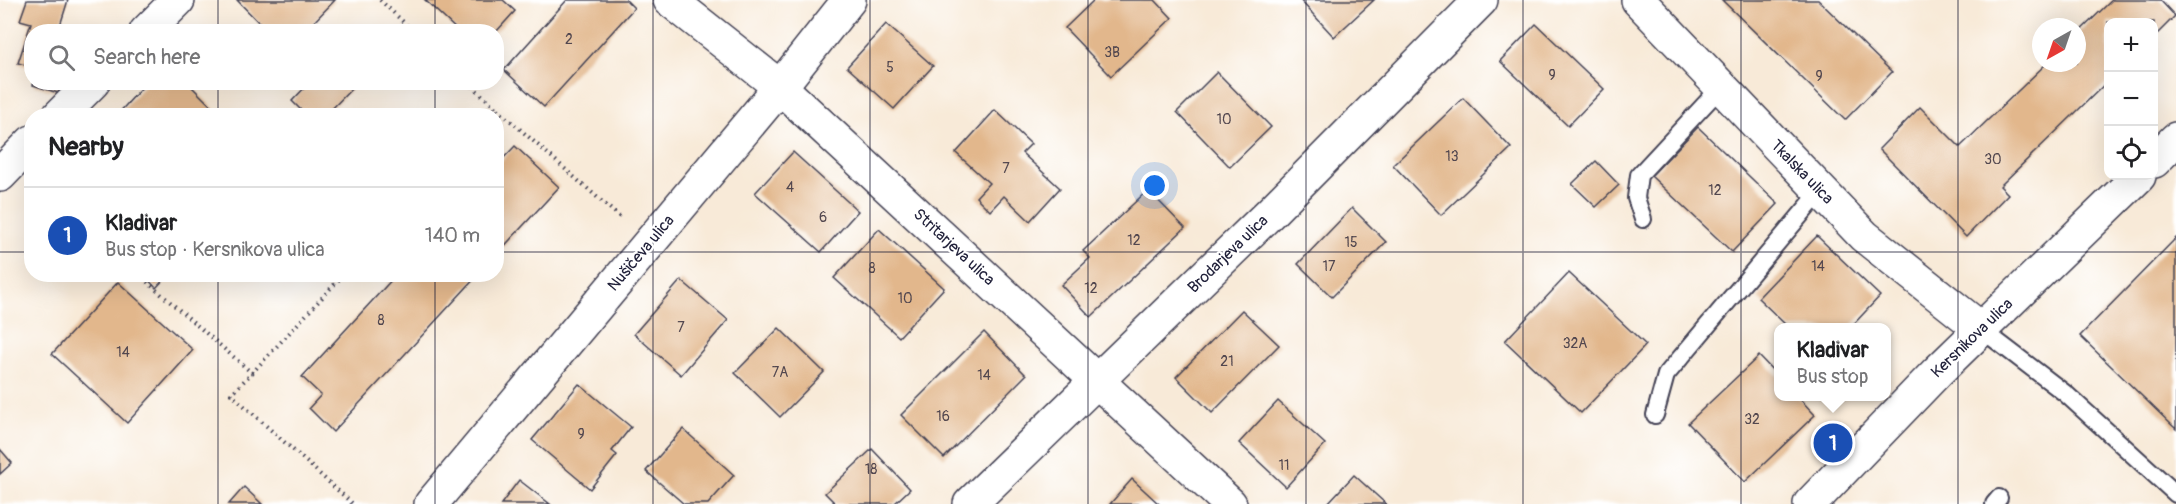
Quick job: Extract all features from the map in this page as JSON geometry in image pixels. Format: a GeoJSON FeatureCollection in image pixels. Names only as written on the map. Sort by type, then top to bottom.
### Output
{"type":"FeatureCollection","features":[{"type":"Feature","properties":{"kind":"street"},"geometry":{"type":"LineString","coordinates":[[154,24],[178,0]]}},
{"type":"Feature","properties":{"kind":"street","name":"Stritarjeva ulica"},"geometry":{"type":"LineString","coordinates":[[670,0],[780,87],[1230,504]]}},
{"type":"Feature","properties":{"kind":"street","name":"Nušičeva ulica"},"geometry":{"type":"LineString","coordinates":[[431,504],[780,87],[849,0]]}},
{"type":"Feature","properties":{"kind":"street","name":"Brodarjeva ulica"},"geometry":{"type":"LineString","coordinates":[[970,504],[1270,213],[1481,0]]}},
{"type":"Feature","properties":{"kind":"street","name":"Tkalska ulica"},"geometry":{"type":"LineString","coordinates":[[1638,0],[1864,236],[1981,329]]}},
{"type":"Feature","properties":{"kind":"street"},"geometry":{"type":"LineString","coordinates":[[67,108],[85,90]]}},
{"type":"Feature","properties":{"kind":"street"},"geometry":{"type":"LineString","coordinates":[[2158,157],[2176,139]]}},
{"type":"Feature","properties":{"kind":"street"},"geometry":{"type":"LineString","coordinates":[[3,164],[24,148]]}},
{"type":"Feature","properties":{"kind":"street","name":"Kersnikova ulica"},"geometry":{"type":"LineString","coordinates":[[1810,504],[1981,329],[2135,180]]}},
{"type":"Feature","properties":{"kind":"lane"},"geometry":{"type":"LineString","coordinates":[[1643,219],[1636,198],[1639,175],[1721,87]]}},
{"type":"Feature","properties":{"kind":"lane"},"geometry":{"type":"LineString","coordinates":[[1655,415],[1666,375],[1821,192]]}},
{"type":"Feature","properties":{"kind":"lane"},"geometry":{"type":"LineString","coordinates":[[1981,329],[2066,394],[2176,494]]}},
{"type":"Feature","properties":{"kind":"path"},"geometry":{"type":"LineString","coordinates":[[380,0],[406,24]]}},
{"type":"Feature","properties":{"kind":"path"},"geometry":{"type":"LineString","coordinates":[[477,90],[496,108]]}},
{"type":"Feature","properties":{"kind":"path"},"geometry":{"type":"LineString","coordinates":[[504,115],[649,243]]}},
{"type":"Feature","properties":{"kind":"path"},"geometry":{"type":"LineString","coordinates":[[147,282],[252,374]]}},
{"type":"Feature","properties":{"kind":"path"},"geometry":{"type":"LineString","coordinates":[[337,282],[231,394],[353,504]]}},
{"type":"Feature","properties":{"kind":"building"},"geometry":{"type":"Polygon","coordinates":[[[27,0],[68,0],[60,24],[31,24],[20,20],[27,0]]]}},
{"type":"Feature","properties":{"kind":"building"},"geometry":{"type":"Polygon","coordinates":[[[237,0],[335,0],[312,24],[260,24],[237,0]]]}},
{"type":"Feature","properties":{"kind":"building"},"geometry":{"type":"Polygon","coordinates":[[[425,0],[503,0],[515,11],[503,24],[450,24],[425,0]]]}},
{"type":"Feature","properties":{"kind":"building"},"geometry":{"type":"Polygon","coordinates":[[[567,0],[626,0],[634,8],[544,107],[504,70],[567,0]]]}},
{"type":"Feature","properties":{"kind":"building"},"geometry":{"type":"Polygon","coordinates":[[[1094,0],[1155,0],[1172,18],[1111,76],[1065,28],[1094,0]]]}},
{"type":"Feature","properties":{"kind":"building"},"geometry":{"type":"Polygon","coordinates":[[[1300,0],[1374,0],[1334,37],[1300,0]]]}},
{"type":"Feature","properties":{"kind":"building"},"geometry":{"type":"Polygon","coordinates":[[[1722,0],[1818,0],[1892,72],[1845,120],[1722,0]]]}},
{"type":"Feature","properties":{"kind":"building"},"geometry":{"type":"Polygon","coordinates":[[[2112,0],[2160,0],[2175,16],[2158,33],[2158,18],[2104,18],[2104,85],[2000,186],[2008,194],[1966,237],[1879,149],[1920,107],[1960,147],[2038,72],[2086,72],[2086,25],[2112,0]]]}},
{"type":"Feature","properties":{"kind":"building"},"geometry":{"type":"Polygon","coordinates":[[[886,24],[933,66],[894,109],[847,67],[886,24]]]}},
{"type":"Feature","properties":{"kind":"building"},"geometry":{"type":"Polygon","coordinates":[[[1536,24],[1604,89],[1568,126],[1500,61],[1536,24]]]}},
{"type":"Feature","properties":{"kind":"building"},"geometry":{"type":"Polygon","coordinates":[[[24,45],[24,65],[18,63],[24,45]]]}},
{"type":"Feature","properties":{"kind":"building"},"geometry":{"type":"Polygon","coordinates":[[[1217,72],[1271,127],[1230,167],[1177,112],[1217,72]]]}},
{"type":"Feature","properties":{"kind":"building"},"geometry":{"type":"Polygon","coordinates":[[[140,90],[195,90],[213,108],[123,108],[140,90]]]}},
{"type":"Feature","properties":{"kind":"building"},"geometry":{"type":"Polygon","coordinates":[[[302,90],[350,90],[333,108],[299,108],[292,101],[302,90]]]}},
{"type":"Feature","properties":{"kind":"building"},"geometry":{"type":"Polygon","coordinates":[[[1463,98],[1511,148],[1441,215],[1393,165],[1463,98]]]}},
{"type":"Feature","properties":{"kind":"building"},"geometry":{"type":"Polygon","coordinates":[[[995,110],[1031,144],[1022,153],[1060,188],[1030,221],[1004,196],[990,211],[976,197],[989,183],[956,153],[995,110]]]}},
{"type":"Feature","properties":{"kind":"building"},"geometry":{"type":"Polygon","coordinates":[[[1698,127],[1778,204],[1732,252],[1651,176],[1698,127]]]}},
{"type":"Feature","properties":{"kind":"building"},"geometry":{"type":"Polygon","coordinates":[[[515,146],[559,187],[504,246],[504,158],[515,146]]]}},
{"type":"Feature","properties":{"kind":"building"},"geometry":{"type":"Polygon","coordinates":[[[793,152],[858,211],[821,252],[755,193],[793,152]]]}},
{"type":"Feature","properties":{"kind":"building"},"geometry":{"type":"Polygon","coordinates":[[[1596,161],[1619,185],[1596,207],[1572,184],[1596,161]]]}},
{"type":"Feature","properties":{"kind":"building"},"geometry":{"type":"Polygon","coordinates":[[[1148,190],[1185,228],[1091,317],[1061,285],[1090,258],[1083,251],[1148,190]]]}},
{"type":"Feature","properties":{"kind":"building"},"geometry":{"type":"Polygon","coordinates":[[[1352,208],[1386,242],[1332,297],[1298,264],[1352,208]]]}},
{"type":"Feature","properties":{"kind":"building"},"geometry":{"type":"Polygon","coordinates":[[[879,229],[944,288],[899,337],[834,278],[879,229]]]}},
{"type":"Feature","properties":{"kind":"building"},"geometry":{"type":"Polygon","coordinates":[[[1817,236],[1880,296],[1855,323],[1784,323],[1758,298],[1817,236]]]}},
{"type":"Feature","properties":{"kind":"building"},"geometry":{"type":"Polygon","coordinates":[[[2176,238],[2176,429],[2080,336],[2176,238]]]}},
{"type":"Feature","properties":{"kind":"building"},"geometry":{"type":"Polygon","coordinates":[[[1569,273],[1646,345],[1581,413],[1505,341],[1569,273]]]}},
{"type":"Feature","properties":{"kind":"building"},"geometry":{"type":"Polygon","coordinates":[[[681,280],[728,320],[681,375],[634,334],[681,280]]]}},
{"type":"Feature","properties":{"kind":"building"},"geometry":{"type":"Polygon","coordinates":[[[118,282],[193,350],[127,423],[52,354],[118,282]]]}},
{"type":"Feature","properties":{"kind":"building"},"geometry":{"type":"Polygon","coordinates":[[[150,282],[162,282],[156,288],[150,282]]]}},
{"type":"Feature","properties":{"kind":"building"},"geometry":{"type":"Polygon","coordinates":[[[390,282],[472,282],[333,432],[309,408],[321,395],[302,377],[390,282]]]}},
{"type":"Feature","properties":{"kind":"building"},"geometry":{"type":"Polygon","coordinates":[[[1242,310],[1279,345],[1212,413],[1176,377],[1242,310]]]}},
{"type":"Feature","properties":{"kind":"building"},"geometry":{"type":"Polygon","coordinates":[[[779,328],[824,372],[780,417],[735,373],[779,328]]]}},
{"type":"Feature","properties":{"kind":"building"},"geometry":{"type":"Polygon","coordinates":[[[984,332],[1026,375],[944,458],[901,415],[984,332]]]}},
{"type":"Feature","properties":{"kind":"building"},"geometry":{"type":"Polygon","coordinates":[[[1759,356],[1774,372],[1774,401],[1802,401],[1815,415],[1745,482],[1688,423],[1759,356]]]}},
{"type":"Feature","properties":{"kind":"building"},"geometry":{"type":"Polygon","coordinates":[[[579,384],[631,427],[612,451],[617,455],[590,489],[532,440],[579,384]]]}},
{"type":"Feature","properties":{"kind":"building"},"geometry":{"type":"Polygon","coordinates":[[[1278,401],[1325,444],[1286,487],[1239,443],[1278,401]]]}},
{"type":"Feature","properties":{"kind":"building"},"geometry":{"type":"Polygon","coordinates":[[[683,429],[734,475],[708,504],[684,504],[646,471],[683,429]]]}},
{"type":"Feature","properties":{"kind":"building"},"geometry":{"type":"Polygon","coordinates":[[[0,449],[12,463],[0,474],[0,449]]]}},
{"type":"Feature","properties":{"kind":"building"},"geometry":{"type":"Polygon","coordinates":[[[872,449],[910,489],[894,504],[836,504],[825,493],[872,449]]]}},
{"type":"Feature","properties":{"kind":"building"},"geometry":{"type":"Polygon","coordinates":[[[1354,475],[1386,504],[1327,504],[1354,475]]]}},
{"type":"Feature","properties":{"kind":"building"},"geometry":{"type":"Polygon","coordinates":[[[1132,479],[1159,504],[1110,504],[1132,479]]]}},
{"type":"Feature","properties":{"kind":"building"},"geometry":{"type":"Polygon","coordinates":[[[519,480],[550,504],[501,504],[519,480]]]}},
{"type":"Feature","properties":{"kind":"building"},"geometry":{"type":"Polygon","coordinates":[[[244,487],[262,504],[229,504],[244,487]]]}},
{"type":"Feature","properties":{"kind":"place","name":"Kladivar"},"geometry":{"type":"Point","coordinates":[1833,443]}}]}
